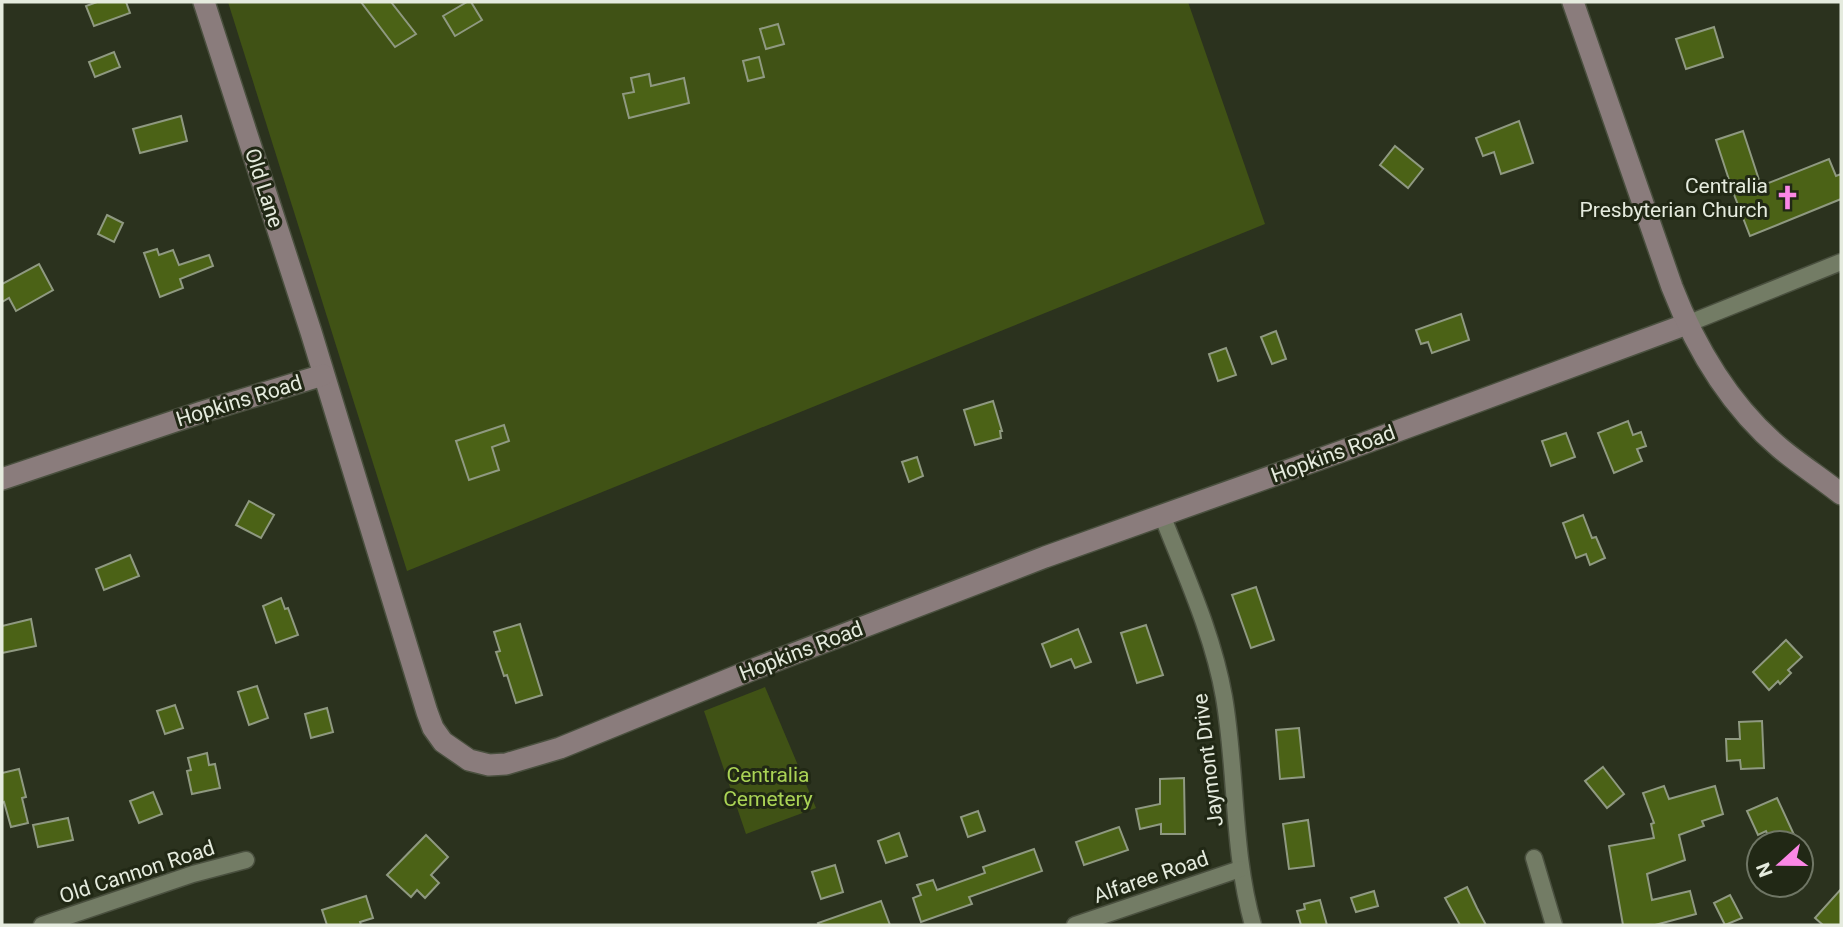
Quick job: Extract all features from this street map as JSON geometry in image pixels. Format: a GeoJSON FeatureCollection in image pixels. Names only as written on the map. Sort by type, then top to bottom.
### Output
{"type":"FeatureCollection","features":[{"type":"Feature","properties":{"kind":"main road","name":"Old Lane"},"geometry":{"type":"LineString","coordinates":[[204,2],[323,375]]}},
{"type":"Feature","properties":{"kind":"main road"},"geometry":{"type":"LineString","coordinates":[[1573,2],[1687,324],[1719,380],[1752,421],[1780,448],[1841,494]]}},
{"type":"Feature","properties":{"kind":"main road","name":"Hopkins Road"},"geometry":{"type":"LineString","coordinates":[[2,479],[323,375],[433,728],[454,751],[469,760],[489,765],[506,764],[560,748],[754,669],[1045,557],[1687,324]]}},
{"type":"Feature","properties":{"kind":"street","name":"Hopkins Road"},"geometry":{"type":"LineString","coordinates":[[1687,324],[1841,262]]}},
{"type":"Feature","properties":{"kind":"street","name":"Jaymont Drive"},"geometry":{"type":"LineString","coordinates":[[1162,515],[1201,618],[1223,694],[1231,742],[1240,869],[1253,925]]}},
{"type":"Feature","properties":{"kind":"street"},"geometry":{"type":"LineString","coordinates":[[1534,858],[1555,925]]}},
{"type":"Feature","properties":{"kind":"street","name":"Old Cannon Road"},"geometry":{"type":"LineString","coordinates":[[42,925],[193,874],[246,860]]}},
{"type":"Feature","properties":{"kind":"street","name":"Alfaree Road"},"geometry":{"type":"LineString","coordinates":[[1074,925],[1240,869]]}},
{"type":"Feature","properties":{"kind":"green space"},"geometry":{"type":"Polygon","coordinates":[[[228,2],[1188,2],[1265,224],[407,571],[228,2]]]}},
{"type":"Feature","properties":{"kind":"green space","name":"Centralia Cemetery"},"geometry":{"type":"Polygon","coordinates":[[[765,687],[816,808],[746,834],[704,711],[765,687]]]}},
{"type":"Feature","properties":{"kind":"building"},"geometry":{"type":"Polygon","coordinates":[[[97,2],[126,2],[130,13],[94,26],[86,6],[97,2]]]}},
{"type":"Feature","properties":{"kind":"building"},"geometry":{"type":"Polygon","coordinates":[[[361,2],[391,2],[416,34],[395,47],[361,2]]]}},
{"type":"Feature","properties":{"kind":"building"},"geometry":{"type":"Polygon","coordinates":[[[471,2],[482,20],[455,36],[443,16],[471,2]]]}},
{"type":"Feature","properties":{"kind":"building"},"geometry":{"type":"Polygon","coordinates":[[[778,24],[784,44],[766,49],[760,29],[778,24]]]}},
{"type":"Feature","properties":{"kind":"building"},"geometry":{"type":"Polygon","coordinates":[[[1714,27],[1723,57],[1686,69],[1676,39],[1714,27]]]}},
{"type":"Feature","properties":{"kind":"building"},"geometry":{"type":"Polygon","coordinates":[[[114,52],[120,67],[95,77],[89,62],[114,52]]]}},
{"type":"Feature","properties":{"kind":"building"},"geometry":{"type":"Polygon","coordinates":[[[759,57],[764,77],[748,81],[743,61],[759,57]]]}},
{"type":"Feature","properties":{"kind":"building"},"geometry":{"type":"Polygon","coordinates":[[[649,74],[651,86],[684,78],[689,103],[629,118],[623,94],[634,92],[631,78],[649,74]]]}},
{"type":"Feature","properties":{"kind":"building"},"geometry":{"type":"Polygon","coordinates":[[[181,116],[187,141],[140,153],[133,129],[181,116]]]}},
{"type":"Feature","properties":{"kind":"building"},"geometry":{"type":"Polygon","coordinates":[[[1519,121],[1533,163],[1501,174],[1494,152],[1483,156],[1476,138],[1519,121]]]}},
{"type":"Feature","properties":{"kind":"building","name":"Centralia Presbyterian Church"},"geometry":{"type":"Polygon","coordinates":[[[1743,131],[1761,186],[1829,159],[1836,176],[1841,174],[1841,199],[1750,236],[1716,140],[1743,131]]]}},
{"type":"Feature","properties":{"kind":"building"},"geometry":{"type":"Polygon","coordinates":[[[1395,146],[1423,169],[1408,188],[1380,165],[1395,146]]]}},
{"type":"Feature","properties":{"kind":"building"},"geometry":{"type":"Polygon","coordinates":[[[107,215],[123,223],[114,242],[98,234],[107,215]]]}},
{"type":"Feature","properties":{"kind":"building"},"geometry":{"type":"Polygon","coordinates":[[[157,249],[159,255],[173,250],[179,265],[209,255],[213,266],[180,279],[183,288],[160,297],[144,253],[157,249]]]}},
{"type":"Feature","properties":{"kind":"building"},"geometry":{"type":"Polygon","coordinates":[[[39,264],[53,290],[16,311],[9,298],[2,302],[2,284],[39,264]]]}},
{"type":"Feature","properties":{"kind":"building"},"geometry":{"type":"Polygon","coordinates":[[[1461,314],[1469,340],[1432,353],[1428,342],[1421,344],[1416,330],[1461,314]]]}},
{"type":"Feature","properties":{"kind":"building"},"geometry":{"type":"Polygon","coordinates":[[[1276,331],[1286,359],[1272,364],[1261,337],[1276,331]]]}},
{"type":"Feature","properties":{"kind":"building"},"geometry":{"type":"Polygon","coordinates":[[[1226,348],[1236,375],[1218,381],[1209,354],[1226,348]]]}},
{"type":"Feature","properties":{"kind":"building"},"geometry":{"type":"Polygon","coordinates":[[[993,401],[1002,431],[1001,438],[975,445],[964,410],[993,401]]]}},
{"type":"Feature","properties":{"kind":"building"},"geometry":{"type":"Polygon","coordinates":[[[1628,421],[1633,435],[1641,432],[1646,446],[1637,449],[1642,461],[1614,473],[1598,433],[1628,421]]]}},
{"type":"Feature","properties":{"kind":"building"},"geometry":{"type":"Polygon","coordinates":[[[504,425],[509,441],[492,447],[499,470],[469,480],[456,441],[504,425]]]}},
{"type":"Feature","properties":{"kind":"building"},"geometry":{"type":"Polygon","coordinates":[[[1566,433],[1575,457],[1551,466],[1542,441],[1566,433]]]}},
{"type":"Feature","properties":{"kind":"building"},"geometry":{"type":"Polygon","coordinates":[[[917,457],[923,476],[909,482],[902,462],[917,457]]]}},
{"type":"Feature","properties":{"kind":"building"},"geometry":{"type":"Polygon","coordinates":[[[249,501],[274,515],[261,538],[236,525],[249,501]]]}},
{"type":"Feature","properties":{"kind":"building"},"geometry":{"type":"Polygon","coordinates":[[[1583,515],[1592,538],[1596,537],[1605,558],[1590,565],[1586,554],[1576,558],[1563,523],[1583,515]]]}},
{"type":"Feature","properties":{"kind":"building"},"geometry":{"type":"Polygon","coordinates":[[[130,555],[139,576],[104,590],[96,569],[130,555]]]}},
{"type":"Feature","properties":{"kind":"building"},"geometry":{"type":"Polygon","coordinates":[[[1256,587],[1274,640],[1251,648],[1232,595],[1256,587]]]}},
{"type":"Feature","properties":{"kind":"building"},"geometry":{"type":"Polygon","coordinates":[[[281,598],[285,609],[288,608],[298,635],[276,643],[263,606],[281,598]]]}},
{"type":"Feature","properties":{"kind":"building"},"geometry":{"type":"Polygon","coordinates":[[[31,619],[36,646],[2,653],[2,626],[31,619]]]}},
{"type":"Feature","properties":{"kind":"building"},"geometry":{"type":"Polygon","coordinates":[[[520,624],[542,695],[516,703],[496,652],[500,651],[494,632],[520,624]]]}},
{"type":"Feature","properties":{"kind":"building"},"geometry":{"type":"Polygon","coordinates":[[[1146,625],[1163,675],[1137,683],[1121,633],[1146,625]]]}},
{"type":"Feature","properties":{"kind":"building"},"geometry":{"type":"Polygon","coordinates":[[[1078,629],[1091,662],[1075,668],[1071,659],[1051,667],[1042,644],[1078,629]]]}},
{"type":"Feature","properties":{"kind":"building"},"geometry":{"type":"Polygon","coordinates":[[[1786,640],[1802,657],[1788,670],[1791,673],[1780,684],[1778,681],[1769,690],[1753,672],[1786,640]]]}},
{"type":"Feature","properties":{"kind":"building"},"geometry":{"type":"Polygon","coordinates":[[[257,686],[268,718],[249,725],[238,692],[257,686]]]}},
{"type":"Feature","properties":{"kind":"building"},"geometry":{"type":"Polygon","coordinates":[[[175,705],[183,728],[165,734],[157,711],[175,705]]]}},
{"type":"Feature","properties":{"kind":"building"},"geometry":{"type":"Polygon","coordinates":[[[327,708],[333,732],[311,738],[305,714],[327,708]]]}},
{"type":"Feature","properties":{"kind":"building"},"geometry":{"type":"Polygon","coordinates":[[[1762,721],[1764,768],[1741,769],[1740,760],[1727,761],[1726,739],[1740,739],[1739,722],[1762,721]]]}},
{"type":"Feature","properties":{"kind":"building"},"geometry":{"type":"Polygon","coordinates":[[[1299,728],[1304,777],[1280,779],[1276,730],[1299,728]]]}},
{"type":"Feature","properties":{"kind":"building"},"geometry":{"type":"Polygon","coordinates":[[[207,753],[209,765],[215,764],[220,788],[192,794],[187,771],[191,770],[188,758],[207,753]]]}},
{"type":"Feature","properties":{"kind":"building"},"geometry":{"type":"Polygon","coordinates":[[[1603,767],[1624,794],[1607,808],[1585,781],[1603,767]]]}},
{"type":"Feature","properties":{"kind":"building"},"geometry":{"type":"Polygon","coordinates":[[[19,769],[26,797],[22,798],[28,823],[11,827],[4,802],[2,803],[2,773],[19,769]]]}},
{"type":"Feature","properties":{"kind":"building"},"geometry":{"type":"Polygon","coordinates":[[[1184,778],[1185,834],[1161,834],[1161,824],[1140,829],[1136,809],[1160,804],[1160,779],[1184,778]]]}},
{"type":"Feature","properties":{"kind":"building"},"geometry":{"type":"Polygon","coordinates":[[[1664,786],[1669,799],[1715,786],[1723,814],[1702,821],[1704,826],[1679,835],[1685,860],[1647,874],[1652,900],[1690,891],[1696,914],[1655,925],[1623,925],[1609,846],[1654,838],[1651,824],[1654,823],[1643,793],[1664,786]]]}},
{"type":"Feature","properties":{"kind":"building"},"geometry":{"type":"Polygon","coordinates":[[[153,792],[162,814],[139,823],[130,801],[153,792]]]}},
{"type":"Feature","properties":{"kind":"building"},"geometry":{"type":"Polygon","coordinates":[[[1777,798],[1791,829],[1755,829],[1747,811],[1777,798]]]}},
{"type":"Feature","properties":{"kind":"building"},"geometry":{"type":"Polygon","coordinates":[[[978,811],[985,831],[968,837],[961,817],[978,811]]]}},
{"type":"Feature","properties":{"kind":"building"},"geometry":{"type":"Polygon","coordinates":[[[68,818],[73,840],[38,847],[33,825],[68,818]]]}},
{"type":"Feature","properties":{"kind":"building"},"geometry":{"type":"Polygon","coordinates":[[[1308,820],[1314,866],[1289,869],[1283,824],[1308,820]]]}},
{"type":"Feature","properties":{"kind":"building"},"geometry":{"type":"Polygon","coordinates":[[[1119,827],[1128,850],[1084,865],[1076,842],[1119,827]]]}},
{"type":"Feature","properties":{"kind":"building"},"geometry":{"type":"Polygon","coordinates":[[[899,833],[907,856],[886,863],[878,841],[899,833]]]}},
{"type":"Feature","properties":{"kind":"building"},"geometry":{"type":"Polygon","coordinates":[[[426,835],[448,857],[431,875],[439,883],[425,898],[417,890],[411,897],[387,875],[426,835]]]}},
{"type":"Feature","properties":{"kind":"building"},"geometry":{"type":"Polygon","coordinates":[[[1034,849],[1042,871],[969,897],[972,904],[921,922],[913,898],[921,895],[917,885],[933,880],[937,890],[985,873],[983,867],[1034,849]]]}},
{"type":"Feature","properties":{"kind":"building"},"geometry":{"type":"Polygon","coordinates":[[[835,865],[843,892],[821,899],[812,872],[835,865]]]}},
{"type":"Feature","properties":{"kind":"building"},"geometry":{"type":"Polygon","coordinates":[[[1467,887],[1486,925],[1460,925],[1445,898],[1467,887]]]}},
{"type":"Feature","properties":{"kind":"building"},"geometry":{"type":"Polygon","coordinates":[[[1841,889],[1841,925],[1823,925],[1815,918],[1841,889]]]}},
{"type":"Feature","properties":{"kind":"building"},"geometry":{"type":"Polygon","coordinates":[[[1374,891],[1378,906],[1356,912],[1351,898],[1374,891]]]}},
{"type":"Feature","properties":{"kind":"building"},"geometry":{"type":"Polygon","coordinates":[[[1730,895],[1742,918],[1725,925],[1714,903],[1730,895]]]}},
{"type":"Feature","properties":{"kind":"building"},"geometry":{"type":"Polygon","coordinates":[[[366,896],[373,918],[360,922],[361,925],[327,925],[322,910],[366,896]]]}},
{"type":"Feature","properties":{"kind":"building"},"geometry":{"type":"Polygon","coordinates":[[[1320,900],[1327,925],[1301,925],[1297,911],[1305,909],[1304,904],[1320,900]]]}},
{"type":"Feature","properties":{"kind":"building"},"geometry":{"type":"Polygon","coordinates":[[[881,901],[890,925],[818,923],[881,901]]]}},
{"type":"Feature","properties":{"kind":"place","name":"Centralia Presbyterian Church"},"geometry":{"type":"Point","coordinates":[1788,198]}}]}
